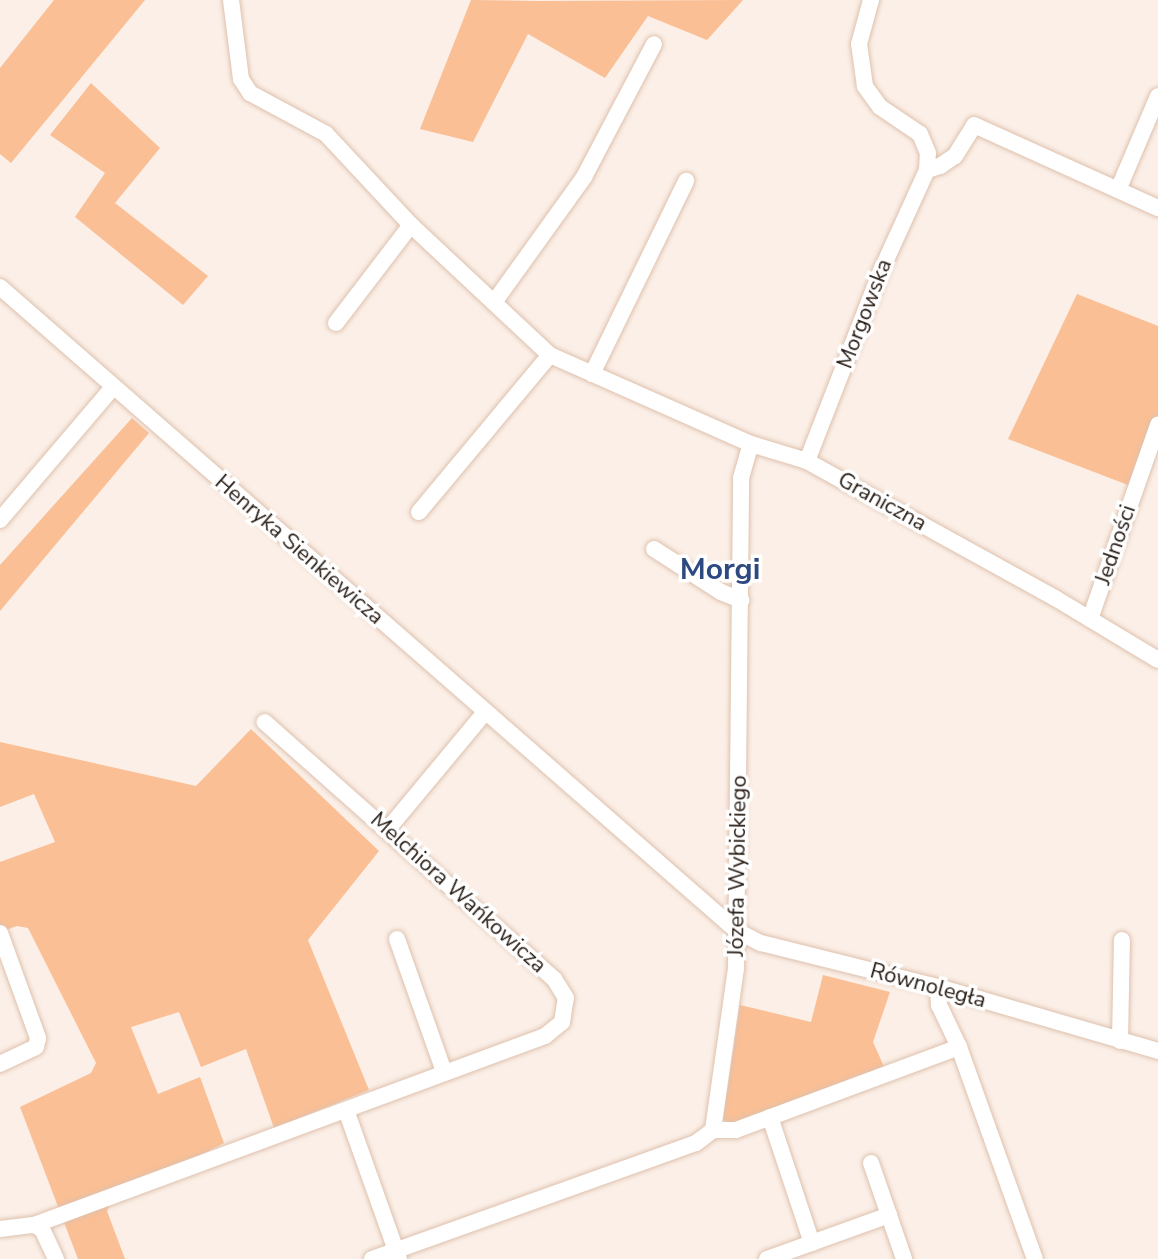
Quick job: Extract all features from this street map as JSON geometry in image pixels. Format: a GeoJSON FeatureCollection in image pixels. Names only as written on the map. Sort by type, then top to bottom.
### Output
{"type":"FeatureCollection","features":[{"type":"Feature","properties":{"kind":"street","name":"Graniczna"},"geometry":{"type":"LineString","coordinates":[[231,0],[241,79],[250,93],[326,134],[411,225],[550,355],[751,444],[807,461],[1158,660]]}},
{"type":"Feature","properties":{"kind":"street"},"geometry":{"type":"LineString","coordinates":[[871,0],[859,44],[865,86],[880,107],[920,134],[928,153],[927,170],[955,156],[974,125],[1158,208]]}},
{"type":"Feature","properties":{"kind":"street"},"geometry":{"type":"LineString","coordinates":[[495,301],[584,177],[654,44]]}},
{"type":"Feature","properties":{"kind":"street"},"geometry":{"type":"LineString","coordinates":[[1118,190],[1158,96]]}},
{"type":"Feature","properties":{"kind":"street","name":"Morgowska"},"geometry":{"type":"LineString","coordinates":[[807,461],[881,271],[927,170]]}},
{"type":"Feature","properties":{"kind":"street"},"geometry":{"type":"LineString","coordinates":[[592,374],[686,181]]}},
{"type":"Feature","properties":{"kind":"street"},"geometry":{"type":"LineString","coordinates":[[336,323],[411,225]]}},
{"type":"Feature","properties":{"kind":"street","name":"Henryka Sienkiewicza"},"geometry":{"type":"LineString","coordinates":[[0,287],[737,931]]}},
{"type":"Feature","properties":{"kind":"street"},"geometry":{"type":"LineString","coordinates":[[419,512],[550,355]]}},
{"type":"Feature","properties":{"kind":"street"},"geometry":{"type":"LineString","coordinates":[[0,520],[113,387]]}},
{"type":"Feature","properties":{"kind":"street","name":"Jedności"},"geometry":{"type":"LineString","coordinates":[[1090,619],[1158,425]]}},
{"type":"Feature","properties":{"kind":"street","name":"Józefa Wybickiego"},"geometry":{"type":"LineString","coordinates":[[713,1130],[736,969],[741,478],[751,444]]}},
{"type":"Feature","properties":{"kind":"street"},"geometry":{"type":"LineString","coordinates":[[654,549],[721,592],[741,600]]}},
{"type":"Feature","properties":{"kind":"street"},"geometry":{"type":"LineString","coordinates":[[388,829],[485,712]]}},
{"type":"Feature","properties":{"kind":"street","name":"Melchiora Wańkowicza"},"geometry":{"type":"LineString","coordinates":[[0,1229],[34,1225],[545,1036],[562,1022],[566,998],[554,979],[265,722]]}},
{"type":"Feature","properties":{"kind":"street","name":"Równoległa"},"geometry":{"type":"LineString","coordinates":[[737,931],[761,943],[938,987],[1158,1051]]}},
{"type":"Feature","properties":{"kind":"street"},"geometry":{"type":"LineString","coordinates":[[0,933],[38,1038],[36,1047],[0,1064]]}},
{"type":"Feature","properties":{"kind":"street"},"geometry":{"type":"LineString","coordinates":[[397,939],[444,1072]]}},
{"type":"Feature","properties":{"kind":"street"},"geometry":{"type":"LineString","coordinates":[[1120,1041],[1122,940]]}},
{"type":"Feature","properties":{"kind":"street"},"geometry":{"type":"LineString","coordinates":[[938,987],[939,1005],[959,1047],[1035,1259]]}},
{"type":"Feature","properties":{"kind":"street"},"geometry":{"type":"LineString","coordinates":[[372,1259],[397,1255],[696,1143],[713,1130],[736,1130],[959,1047]]}},
{"type":"Feature","properties":{"kind":"street"},"geometry":{"type":"LineString","coordinates":[[346,1110],[397,1255]]}},
{"type":"Feature","properties":{"kind":"street"},"geometry":{"type":"LineString","coordinates":[[770,1117],[812,1243]]}},
{"type":"Feature","properties":{"kind":"street"},"geometry":{"type":"LineString","coordinates":[[871,1163],[904,1259]]}},
{"type":"Feature","properties":{"kind":"street"},"geometry":{"type":"LineString","coordinates":[[767,1259],[889,1215]]}},
{"type":"Feature","properties":{"kind":"street"},"geometry":{"type":"LineString","coordinates":[[34,1225],[47,1235],[56,1259]]}},
{"type":"Feature","properties":{"kind":"shaded area"},"geometry":{"type":"Polygon","coordinates":[[[54,0],[145,0],[11,163],[0,154],[0,68],[54,0]]]}},
{"type":"Feature","properties":{"kind":"shaded area"},"geometry":{"type":"Polygon","coordinates":[[[471,0],[743,0],[707,40],[648,16],[605,78],[528,34],[473,142],[420,129],[471,0]]]}},
{"type":"Feature","properties":{"kind":"shaded area"},"geometry":{"type":"Polygon","coordinates":[[[91,83],[160,148],[115,203],[208,276],[183,305],[75,217],[105,173],[50,135],[91,83]]]}},
{"type":"Feature","properties":{"kind":"shaded area"},"geometry":{"type":"Polygon","coordinates":[[[1077,294],[1158,326],[1158,439],[1141,490],[1008,439],[1077,294]]]}},
{"type":"Feature","properties":{"kind":"shaded area"},"geometry":{"type":"Polygon","coordinates":[[[132,418],[149,433],[0,611],[0,565],[132,418]]]}},
{"type":"Feature","properties":{"kind":"shaded area"},"geometry":{"type":"Polygon","coordinates":[[[251,729],[379,851],[308,940],[369,1090],[274,1128],[246,1049],[201,1067],[179,1012],[131,1027],[158,1094],[200,1077],[224,1143],[112,1200],[107,1211],[125,1259],[78,1259],[20,1107],[91,1073],[96,1063],[28,928],[17,926],[0,932],[0,862],[55,842],[34,794],[0,807],[0,742],[196,786],[251,729]]]}},
{"type":"Feature","properties":{"kind":"shaded area"},"geometry":{"type":"Polygon","coordinates":[[[823,975],[890,992],[873,1042],[886,1071],[732,1126],[723,1119],[740,1005],[811,1022],[823,975]]]}},
{"type":"Feature","properties":{"kind":"district","name":"Morgi"},"geometry":{"type":"Point","coordinates":[720,570]}}]}
